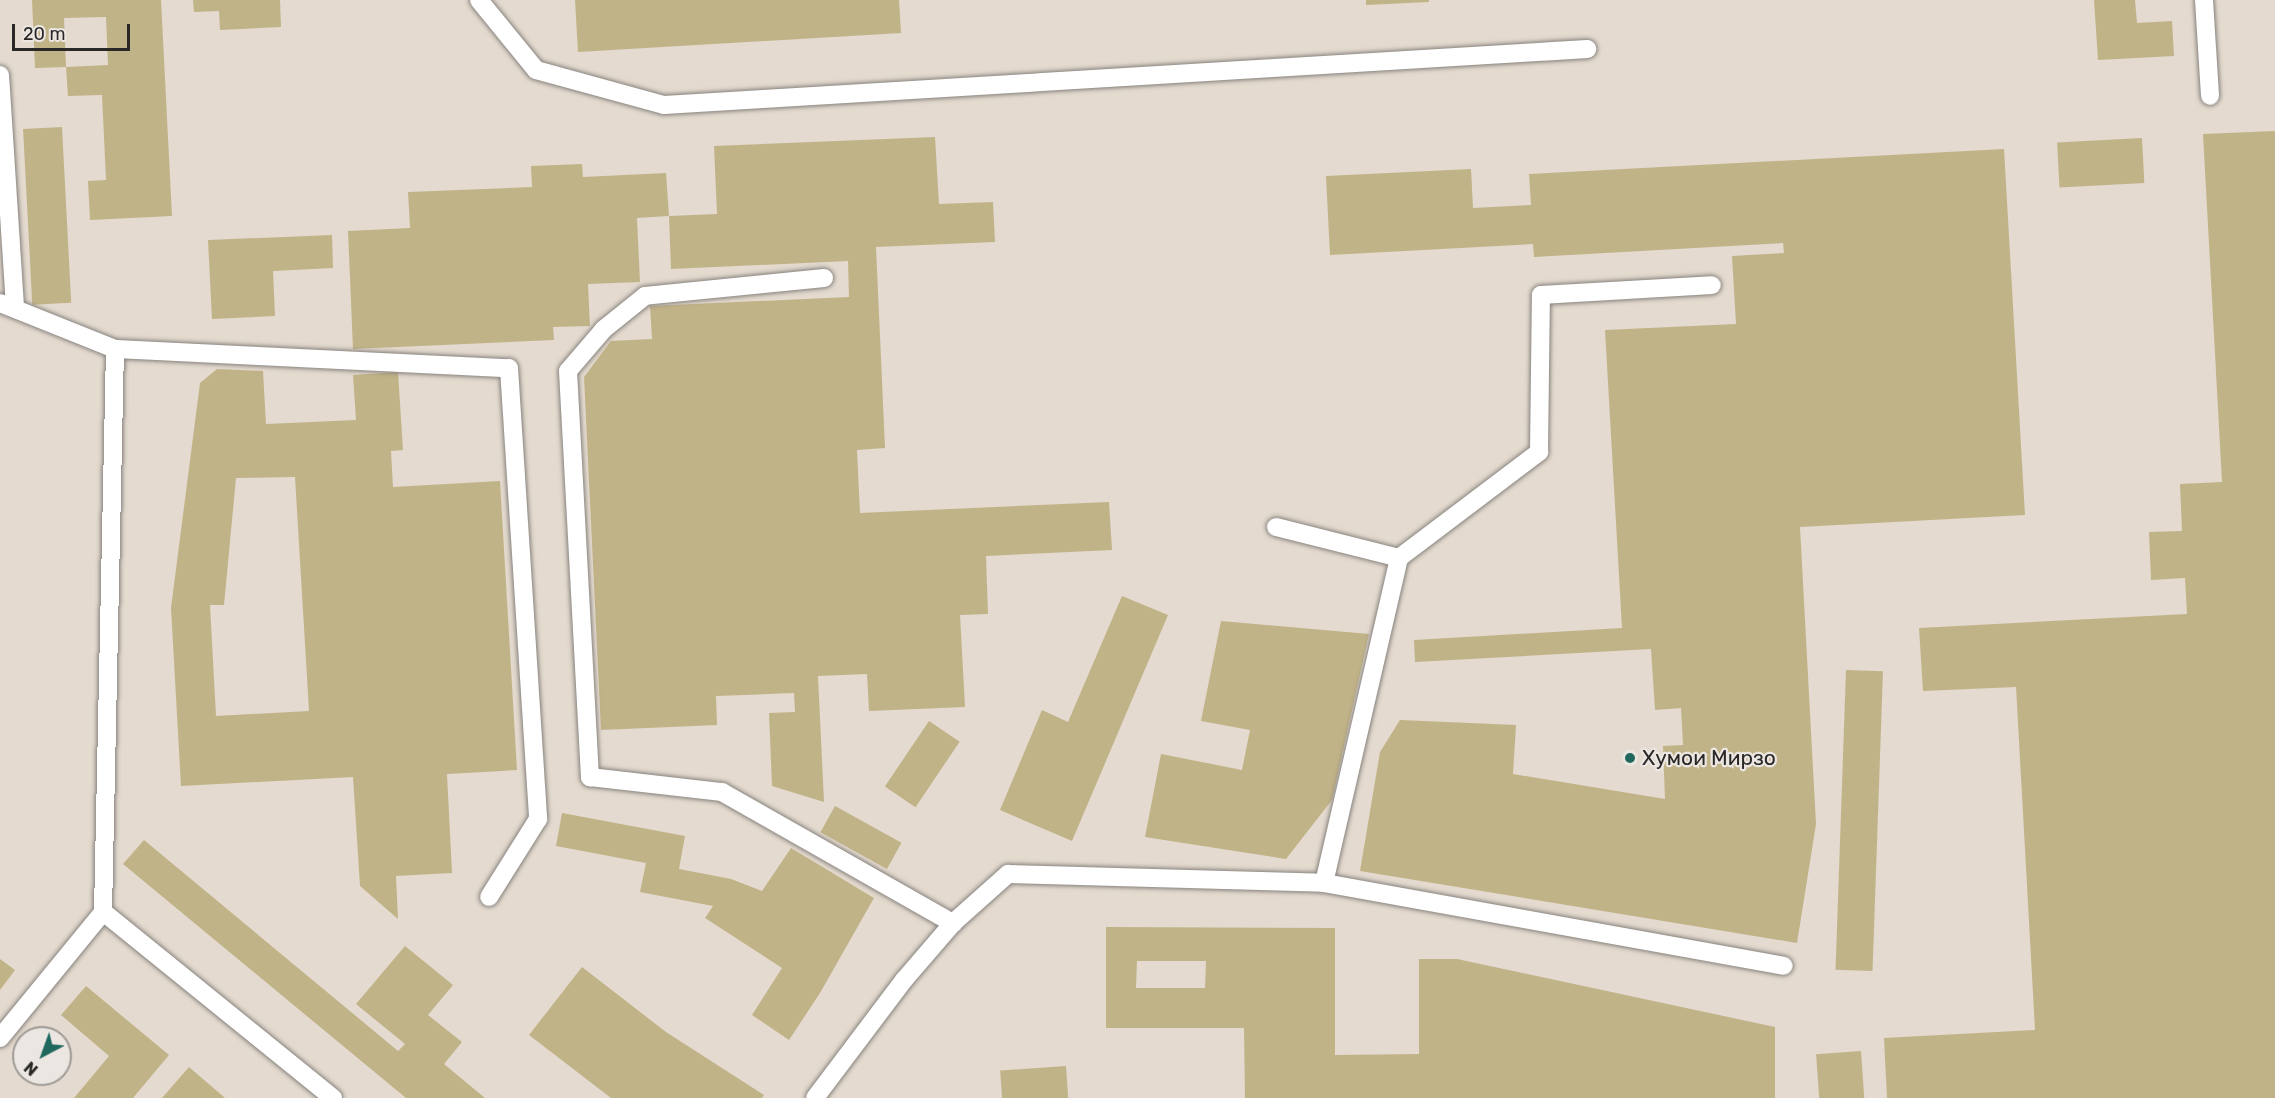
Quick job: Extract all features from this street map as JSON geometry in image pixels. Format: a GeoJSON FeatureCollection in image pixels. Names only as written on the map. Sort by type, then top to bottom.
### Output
{"type":"FeatureCollection","features":[{"type":"Feature","properties":{"kind":"lane"},"geometry":{"type":"LineString","coordinates":[[479,0],[536,70],[664,105],[1587,49]]}},
{"type":"Feature","properties":{"kind":"lane"},"geometry":{"type":"LineString","coordinates":[[2204,0],[2210,96]]}},
{"type":"Feature","properties":{"kind":"lane"},"geometry":{"type":"LineString","coordinates":[[0,75],[8,306],[115,349],[509,368],[538,819],[489,897]]}},
{"type":"Feature","properties":{"kind":"lane"},"geometry":{"type":"LineString","coordinates":[[824,279],[645,296],[604,328],[568,371],[590,777],[722,792],[953,923]]}},
{"type":"Feature","properties":{"kind":"lane"},"geometry":{"type":"LineString","coordinates":[[1324,883],[1399,558],[1539,452],[1541,295],[1712,285]]}},
{"type":"Feature","properties":{"kind":"lane"},"geometry":{"type":"LineString","coordinates":[[0,1038],[103,912],[115,349]]}},
{"type":"Feature","properties":{"kind":"lane"},"geometry":{"type":"LineString","coordinates":[[1276,527],[1399,558]]}},
{"type":"Feature","properties":{"kind":"lane"},"geometry":{"type":"LineString","coordinates":[[814,1098],[904,980],[953,923],[1008,874],[1324,883],[1784,966]]}},
{"type":"Feature","properties":{"kind":"lane"},"geometry":{"type":"LineString","coordinates":[[103,912],[333,1098]]}},
{"type":"Feature","properties":{"kind":"shaded area"},"geometry":{"type":"Polygon","coordinates":[[[0,0],[2275,0],[2275,1098],[0,1098],[0,0]]]}},
{"type":"Feature","properties":{"kind":"building"},"geometry":{"type":"Polygon","coordinates":[[[32,0],[161,0],[172,216],[90,220],[88,181],[106,180],[102,95],[68,96],[66,67],[35,68],[32,0]],[[106,17],[64,18],[66,67],[108,65],[106,17]]]}},
{"type":"Feature","properties":{"kind":"building"},"geometry":{"type":"Polygon","coordinates":[[[193,0],[280,0],[281,27],[220,30],[219,11],[194,12],[193,0]]]}},
{"type":"Feature","properties":{"kind":"building"},"geometry":{"type":"Polygon","coordinates":[[[575,0],[899,0],[901,33],[578,52],[575,0]]]}},
{"type":"Feature","properties":{"kind":"building"},"geometry":{"type":"Polygon","coordinates":[[[1366,0],[1429,0],[1429,2],[1366,5],[1366,0]]]}},
{"type":"Feature","properties":{"kind":"building"},"geometry":{"type":"Polygon","coordinates":[[[2094,0],[2135,0],[2137,23],[2172,21],[2174,56],[2098,60],[2094,0]]]}},
{"type":"Feature","properties":{"kind":"building"},"geometry":{"type":"Polygon","coordinates":[[[62,127],[71,303],[32,305],[23,129],[62,127]]]}},
{"type":"Feature","properties":{"kind":"building"},"geometry":{"type":"Polygon","coordinates":[[[2275,131],[2275,1098],[1887,1098],[1884,1038],[2035,1030],[2016,687],[1923,691],[1919,628],[2187,614],[2185,578],[2151,580],[2149,532],[2182,531],[2180,484],[2222,482],[2203,134],[2275,131]]]}},
{"type":"Feature","properties":{"kind":"building"},"geometry":{"type":"Polygon","coordinates":[[[935,137],[939,204],[993,202],[995,242],[876,247],[885,448],[857,450],[860,513],[1109,502],[1112,550],[986,556],[988,614],[960,615],[965,707],[869,711],[867,674],[818,676],[824,802],[772,786],[769,713],[795,712],[794,693],[716,696],[717,725],[601,730],[584,377],[611,341],[652,339],[650,306],[849,297],[848,261],[671,269],[669,216],[717,214],[714,146],[935,137]]]}},
{"type":"Feature","properties":{"kind":"building"},"geometry":{"type":"Polygon","coordinates":[[[2142,138],[2144,183],[2059,187],[2057,142],[2142,138]]]}},
{"type":"Feature","properties":{"kind":"building"},"geometry":{"type":"Polygon","coordinates":[[[2004,149],[2025,515],[1800,527],[1816,824],[1797,943],[1360,871],[1380,752],[1400,720],[1516,725],[1513,774],[1665,799],[1663,746],[1683,745],[1681,708],[1655,710],[1651,649],[1415,662],[1414,640],[1622,628],[1605,330],[1736,324],[1732,256],[1784,253],[1783,243],[1534,257],[1533,244],[1330,255],[1326,176],[1471,169],[1473,208],[1531,205],[1529,174],[2004,149]]]}},
{"type":"Feature","properties":{"kind":"building"},"geometry":{"type":"Polygon","coordinates":[[[582,164],[583,177],[666,173],[669,216],[637,218],[640,282],[588,284],[590,326],[553,327],[554,340],[353,349],[348,231],[410,228],[408,192],[532,187],[531,166],[582,164]]]}},
{"type":"Feature","properties":{"kind":"building"},"geometry":{"type":"Polygon","coordinates":[[[332,235],[333,268],[273,271],[275,316],[212,319],[208,240],[332,235]]]}},
{"type":"Feature","properties":{"kind":"building"},"geometry":{"type":"Polygon","coordinates":[[[217,369],[263,371],[266,424],[356,420],[353,375],[398,372],[403,450],[391,451],[393,487],[500,481],[517,770],[447,774],[452,873],[396,876],[398,919],[360,886],[353,777],[181,786],[171,608],[200,383],[217,369]],[[295,477],[236,478],[224,605],[210,605],[216,716],[309,711],[295,477]]]}},
{"type":"Feature","properties":{"kind":"building"},"geometry":{"type":"Polygon","coordinates":[[[1122,596],[1168,615],[1072,841],[1000,810],[1042,710],[1068,722],[1122,596]]]}},
{"type":"Feature","properties":{"kind":"building"},"geometry":{"type":"Polygon","coordinates":[[[1221,621],[1369,634],[1332,800],[1286,859],[1145,837],[1161,754],[1242,770],[1250,730],[1201,721],[1221,621]]]}},
{"type":"Feature","properties":{"kind":"building"},"geometry":{"type":"Polygon","coordinates":[[[1846,670],[1883,671],[1873,971],[1836,970],[1846,670]]]}},
{"type":"Feature","properties":{"kind":"building"},"geometry":{"type":"Polygon","coordinates":[[[929,721],[960,742],[915,807],[885,786],[929,721]]]}},
{"type":"Feature","properties":{"kind":"building"},"geometry":{"type":"Polygon","coordinates":[[[835,806],[901,843],[887,869],[820,832],[835,806]]]}},
{"type":"Feature","properties":{"kind":"building"},"geometry":{"type":"Polygon","coordinates":[[[562,813],[685,836],[679,869],[731,879],[762,891],[791,848],[874,898],[820,993],[789,1040],[752,1015],[782,968],[705,918],[713,906],[640,892],[646,863],[556,846],[562,813]]]}},
{"type":"Feature","properties":{"kind":"building"},"geometry":{"type":"Polygon","coordinates":[[[144,840],[398,1051],[405,1044],[356,1004],[405,946],[453,985],[428,1015],[462,1042],[444,1064],[485,1098],[406,1098],[123,864],[144,840]]]}},
{"type":"Feature","properties":{"kind":"building"},"geometry":{"type":"Polygon","coordinates":[[[1106,927],[1335,928],[1335,1055],[1419,1054],[1419,959],[1457,959],[1775,1027],[1775,1098],[1245,1098],[1244,1028],[1106,1028],[1106,927]],[[1137,961],[1136,988],[1205,988],[1206,961],[1137,961]]]}},
{"type":"Feature","properties":{"kind":"building"},"geometry":{"type":"Polygon","coordinates":[[[0,959],[15,970],[0,990],[0,959]]]}},
{"type":"Feature","properties":{"kind":"building"},"geometry":{"type":"Polygon","coordinates":[[[582,967],[666,1032],[764,1095],[762,1098],[611,1098],[529,1035],[582,967]]]}},
{"type":"Feature","properties":{"kind":"building"},"geometry":{"type":"Polygon","coordinates":[[[86,986],[169,1055],[133,1098],[74,1098],[109,1056],[61,1015],[86,986]]]}},
{"type":"Feature","properties":{"kind":"building"},"geometry":{"type":"Polygon","coordinates":[[[1861,1051],[1864,1098],[1819,1098],[1816,1054],[1861,1051]]]}},
{"type":"Feature","properties":{"kind":"building"},"geometry":{"type":"Polygon","coordinates":[[[1066,1066],[1068,1098],[1002,1098],[1000,1071],[1066,1066]]]}},
{"type":"Feature","properties":{"kind":"building"},"geometry":{"type":"Polygon","coordinates":[[[189,1067],[225,1098],[162,1098],[189,1067]]]}},
{"type":"Feature","properties":{"kind":"place","name":"Хумои Мирзо"},"geometry":{"type":"Point","coordinates":[1630,758]}}]}
